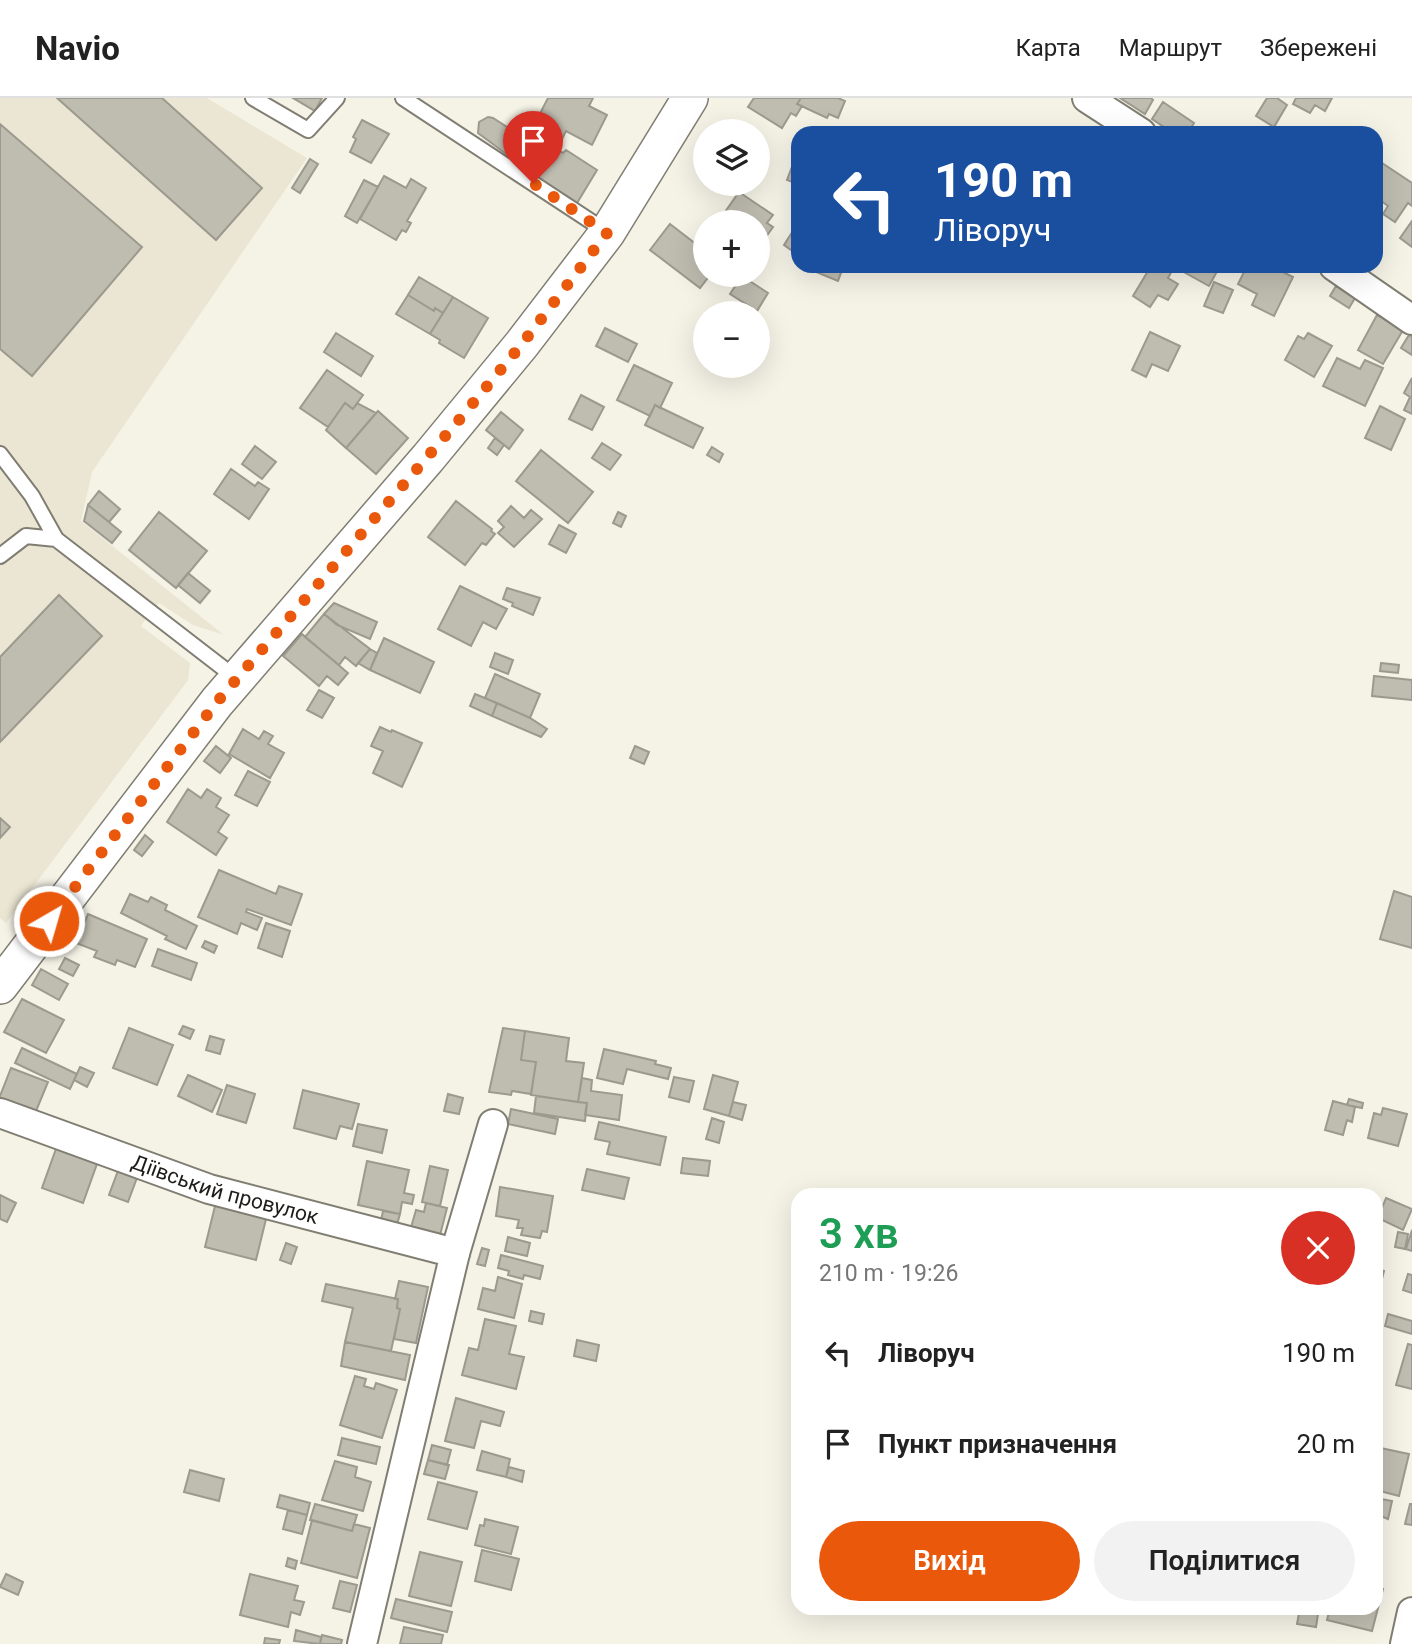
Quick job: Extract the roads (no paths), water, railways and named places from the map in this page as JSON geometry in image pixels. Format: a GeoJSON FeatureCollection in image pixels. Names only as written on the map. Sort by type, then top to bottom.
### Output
{"type":"FeatureCollection","features":[{"type":"Feature","properties":{"kind":"street"},"geometry":{"type":"LineString","coordinates":[[0,986],[236,678],[522,344],[607,233],[690,98]]}},
{"type":"Feature","properties":{"kind":"street"},"geometry":{"type":"LineString","coordinates":[[1087,98],[1130,126]]}},
{"type":"Feature","properties":{"kind":"street"},"geometry":{"type":"LineString","coordinates":[[1344,273],[1412,320]]}},
{"type":"Feature","properties":{"kind":"street","name":"Діївський провулок"},"geometry":{"type":"LineString","coordinates":[[0,1113],[209,1189],[455,1253]]}},
{"type":"Feature","properties":{"kind":"street"},"geometry":{"type":"LineString","coordinates":[[362,1644],[455,1253],[493,1124]]}},
{"type":"Feature","properties":{"kind":"street"},"geometry":{"type":"LineString","coordinates":[[1405,1644],[1412,1612]]}},
{"type":"Feature","properties":{"kind":"lane"},"geometry":{"type":"LineString","coordinates":[[253,98],[308,130],[337,98]]}},
{"type":"Feature","properties":{"kind":"lane"},"geometry":{"type":"LineString","coordinates":[[403,98],[607,233]]}},
{"type":"Feature","properties":{"kind":"lane"},"geometry":{"type":"LineString","coordinates":[[0,454],[32,496],[57,539],[236,678]]}},
{"type":"Feature","properties":{"kind":"lane"},"geometry":{"type":"LineString","coordinates":[[0,480],[17,477]]}},
{"type":"Feature","properties":{"kind":"lane"},"geometry":{"type":"LineString","coordinates":[[0,556],[26,536],[57,539]]}}]}
